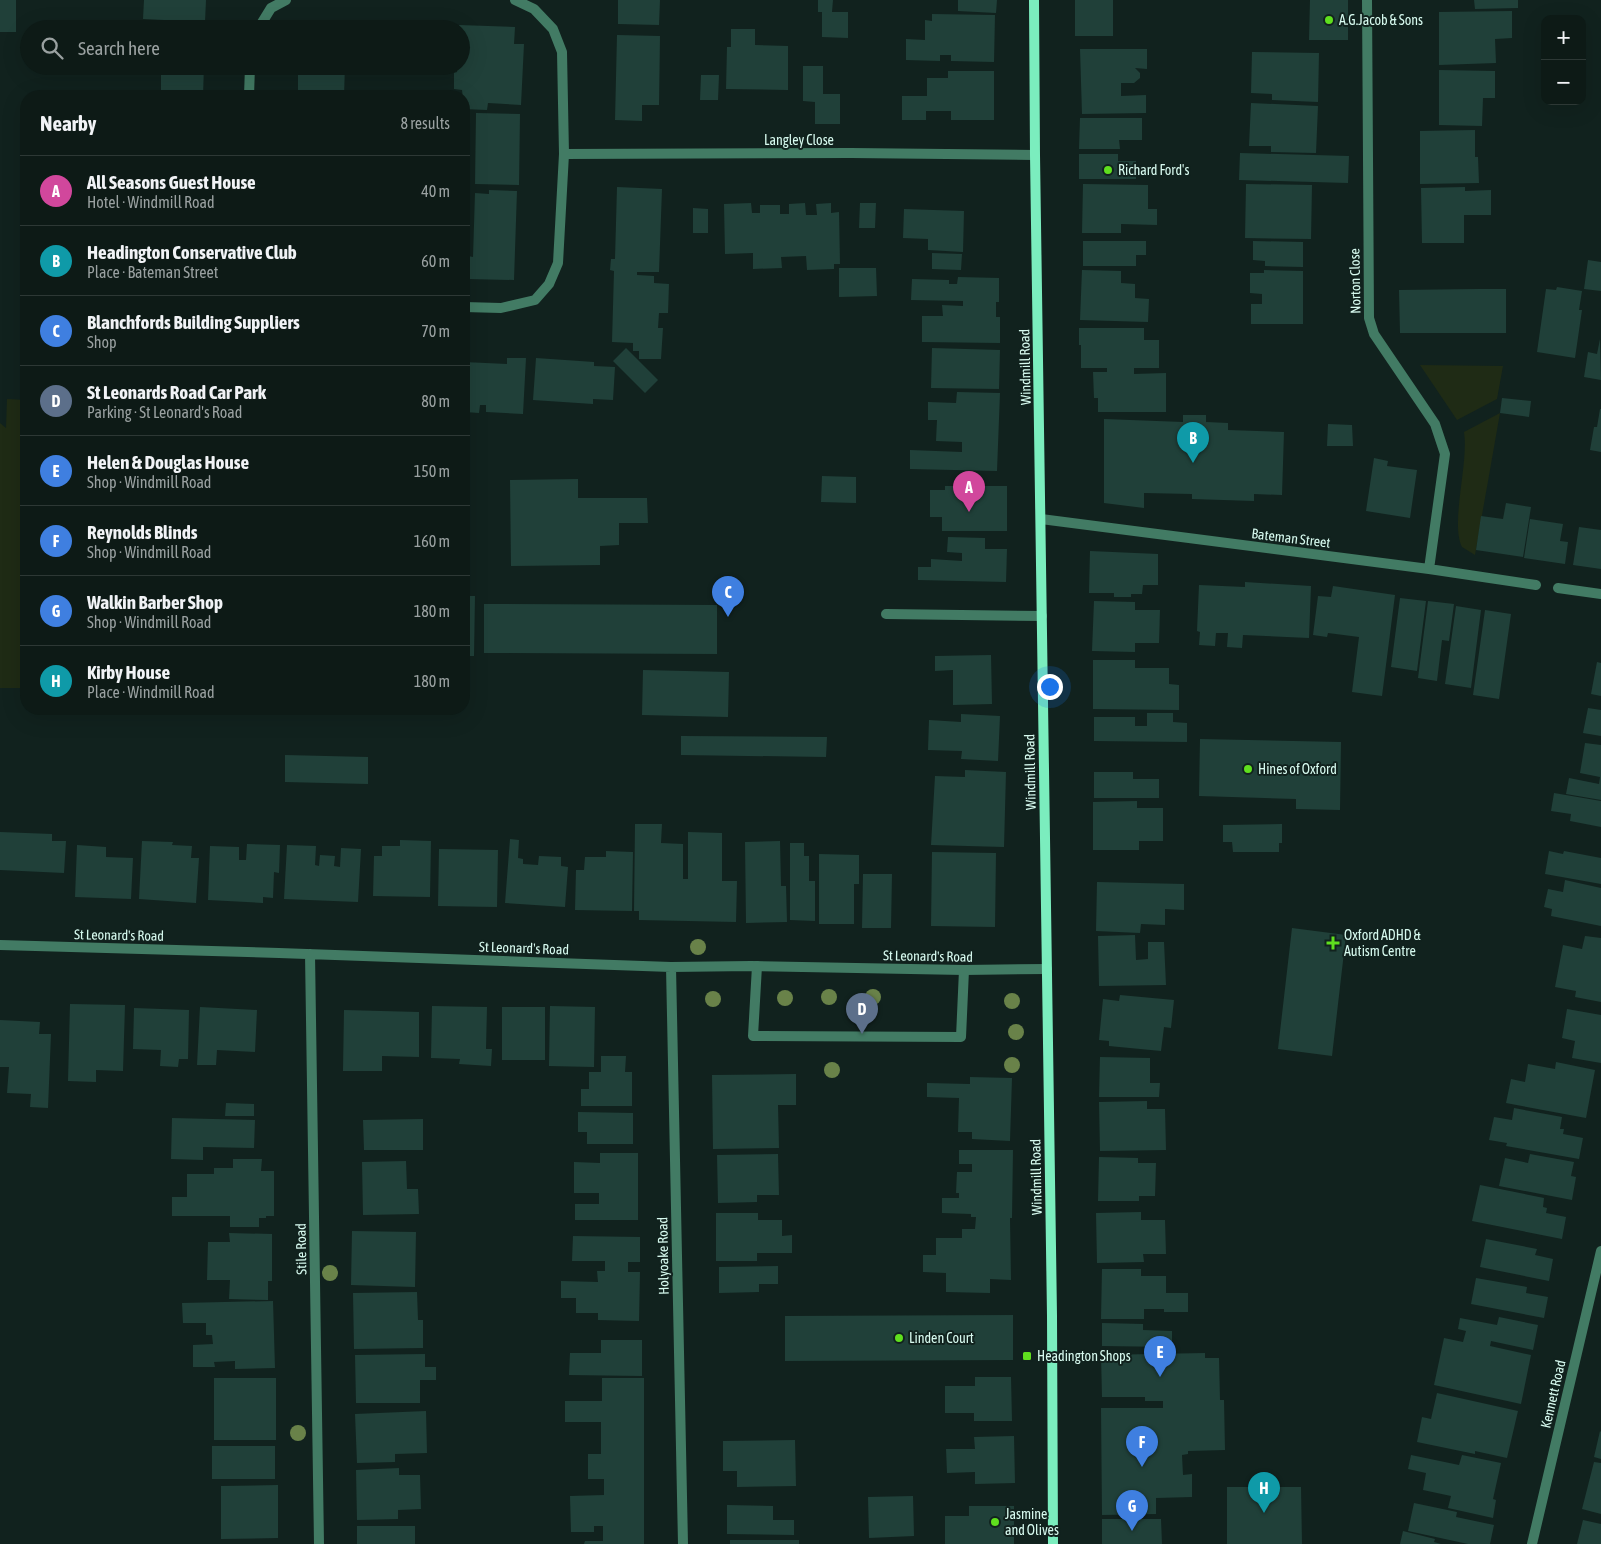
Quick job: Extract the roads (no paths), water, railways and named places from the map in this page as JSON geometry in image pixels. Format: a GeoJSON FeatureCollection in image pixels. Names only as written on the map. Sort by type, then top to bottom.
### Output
{"type":"FeatureCollection","features":[{"type":"Feature","properties":{"kind":"main road","name":"Windmill Road"},"geometry":{"type":"LineString","coordinates":[[1034,0],[1052,1326],[1053,1544]]}},
{"type":"Feature","properties":{"kind":"street"},"geometry":{"type":"LineString","coordinates":[[264,20],[271,8],[286,0]]}},
{"type":"Feature","properties":{"kind":"street"},"geometry":{"type":"LineString","coordinates":[[470,307],[502,308],[535,300],[549,284],[558,263],[564,154],[562,52],[553,29],[534,9],[515,0]]}},
{"type":"Feature","properties":{"kind":"street","name":"Norton Close"},"geometry":{"type":"LineString","coordinates":[[1367,0],[1369,318],[1374,334],[1435,424],[1445,454],[1429,569]]}},
{"type":"Feature","properties":{"kind":"street"},"geometry":{"type":"LineString","coordinates":[[249,90],[250,75]]}},
{"type":"Feature","properties":{"kind":"street","name":"Langley Close"},"geometry":{"type":"LineString","coordinates":[[564,154],[851,153],[1035,155]]}},
{"type":"Feature","properties":{"kind":"street","name":"Bateman Street"},"geometry":{"type":"LineString","coordinates":[[1041,519],[1429,569],[1536,585]]}},
{"type":"Feature","properties":{"kind":"street"},"geometry":{"type":"LineString","coordinates":[[1558,588],[1601,594]]}},
{"type":"Feature","properties":{"kind":"street"},"geometry":{"type":"LineString","coordinates":[[886,614],[1042,616]]}},
{"type":"Feature","properties":{"kind":"street","name":"St Leonard's Road"},"geometry":{"type":"LineString","coordinates":[[0,945],[671,967],[757,966],[1046,970]]}},
{"type":"Feature","properties":{"kind":"street","name":"Stile Road"},"geometry":{"type":"LineString","coordinates":[[310,954],[320,1544]]}},
{"type":"Feature","properties":{"kind":"street"},"geometry":{"type":"LineString","coordinates":[[757,966],[753,1036],[960,1037],[964,970]]}},
{"type":"Feature","properties":{"kind":"street","name":"Holyoake Road"},"geometry":{"type":"LineString","coordinates":[[671,967],[683,1544]]}},
{"type":"Feature","properties":{"kind":"street","name":"Kennett Road"},"geometry":{"type":"LineString","coordinates":[[1532,1544],[1601,1251]]}},
{"type":"Feature","properties":{"kind":"place","name":"A.G.Jacob & Sons"},"geometry":{"type":"Point","coordinates":[1329,20]}},
{"type":"Feature","properties":{"kind":"place","name":"Richard Ford's"},"geometry":{"type":"Point","coordinates":[1108,170]}},
{"type":"Feature","properties":{"kind":"place","name":"Headington Conservative Club"},"geometry":{"type":"Point","coordinates":[1193,463]}},
{"type":"Feature","properties":{"kind":"place","name":"All Seasons Guest House"},"geometry":{"type":"Point","coordinates":[969,512]}},
{"type":"Feature","properties":{"kind":"place","name":"Blanchfords Building Suppliers"},"geometry":{"type":"Point","coordinates":[728,617]}},
{"type":"Feature","properties":{"kind":"place","name":"Hines of Oxford"},"geometry":{"type":"Point","coordinates":[1248,769]}},
{"type":"Feature","properties":{"kind":"place","name":"Oxford ADHD & Autism Centre"},"geometry":{"type":"Point","coordinates":[1333,943]}},
{"type":"Feature","properties":{"kind":"place","name":"St Leonards Road Car Park"},"geometry":{"type":"Point","coordinates":[862,1034]}},
{"type":"Feature","properties":{"kind":"place","name":"Linden Court"},"geometry":{"type":"Point","coordinates":[899,1338]}},
{"type":"Feature","properties":{"kind":"place","name":"Headington Shops"},"geometry":{"type":"Point","coordinates":[1027,1356]}},
{"type":"Feature","properties":{"kind":"place","name":"Helen & Douglas House"},"geometry":{"type":"Point","coordinates":[1160,1377]}},
{"type":"Feature","properties":{"kind":"place","name":"Reynolds Blinds"},"geometry":{"type":"Point","coordinates":[1142,1467]}},
{"type":"Feature","properties":{"kind":"place","name":"Kirby House"},"geometry":{"type":"Point","coordinates":[1264,1513]}},
{"type":"Feature","properties":{"kind":"place","name":"Jasmine and Olives"},"geometry":{"type":"Point","coordinates":[995,1522]}},
{"type":"Feature","properties":{"kind":"place","name":"Walkin Barber Shop"},"geometry":{"type":"Point","coordinates":[1132,1531]}}]}
